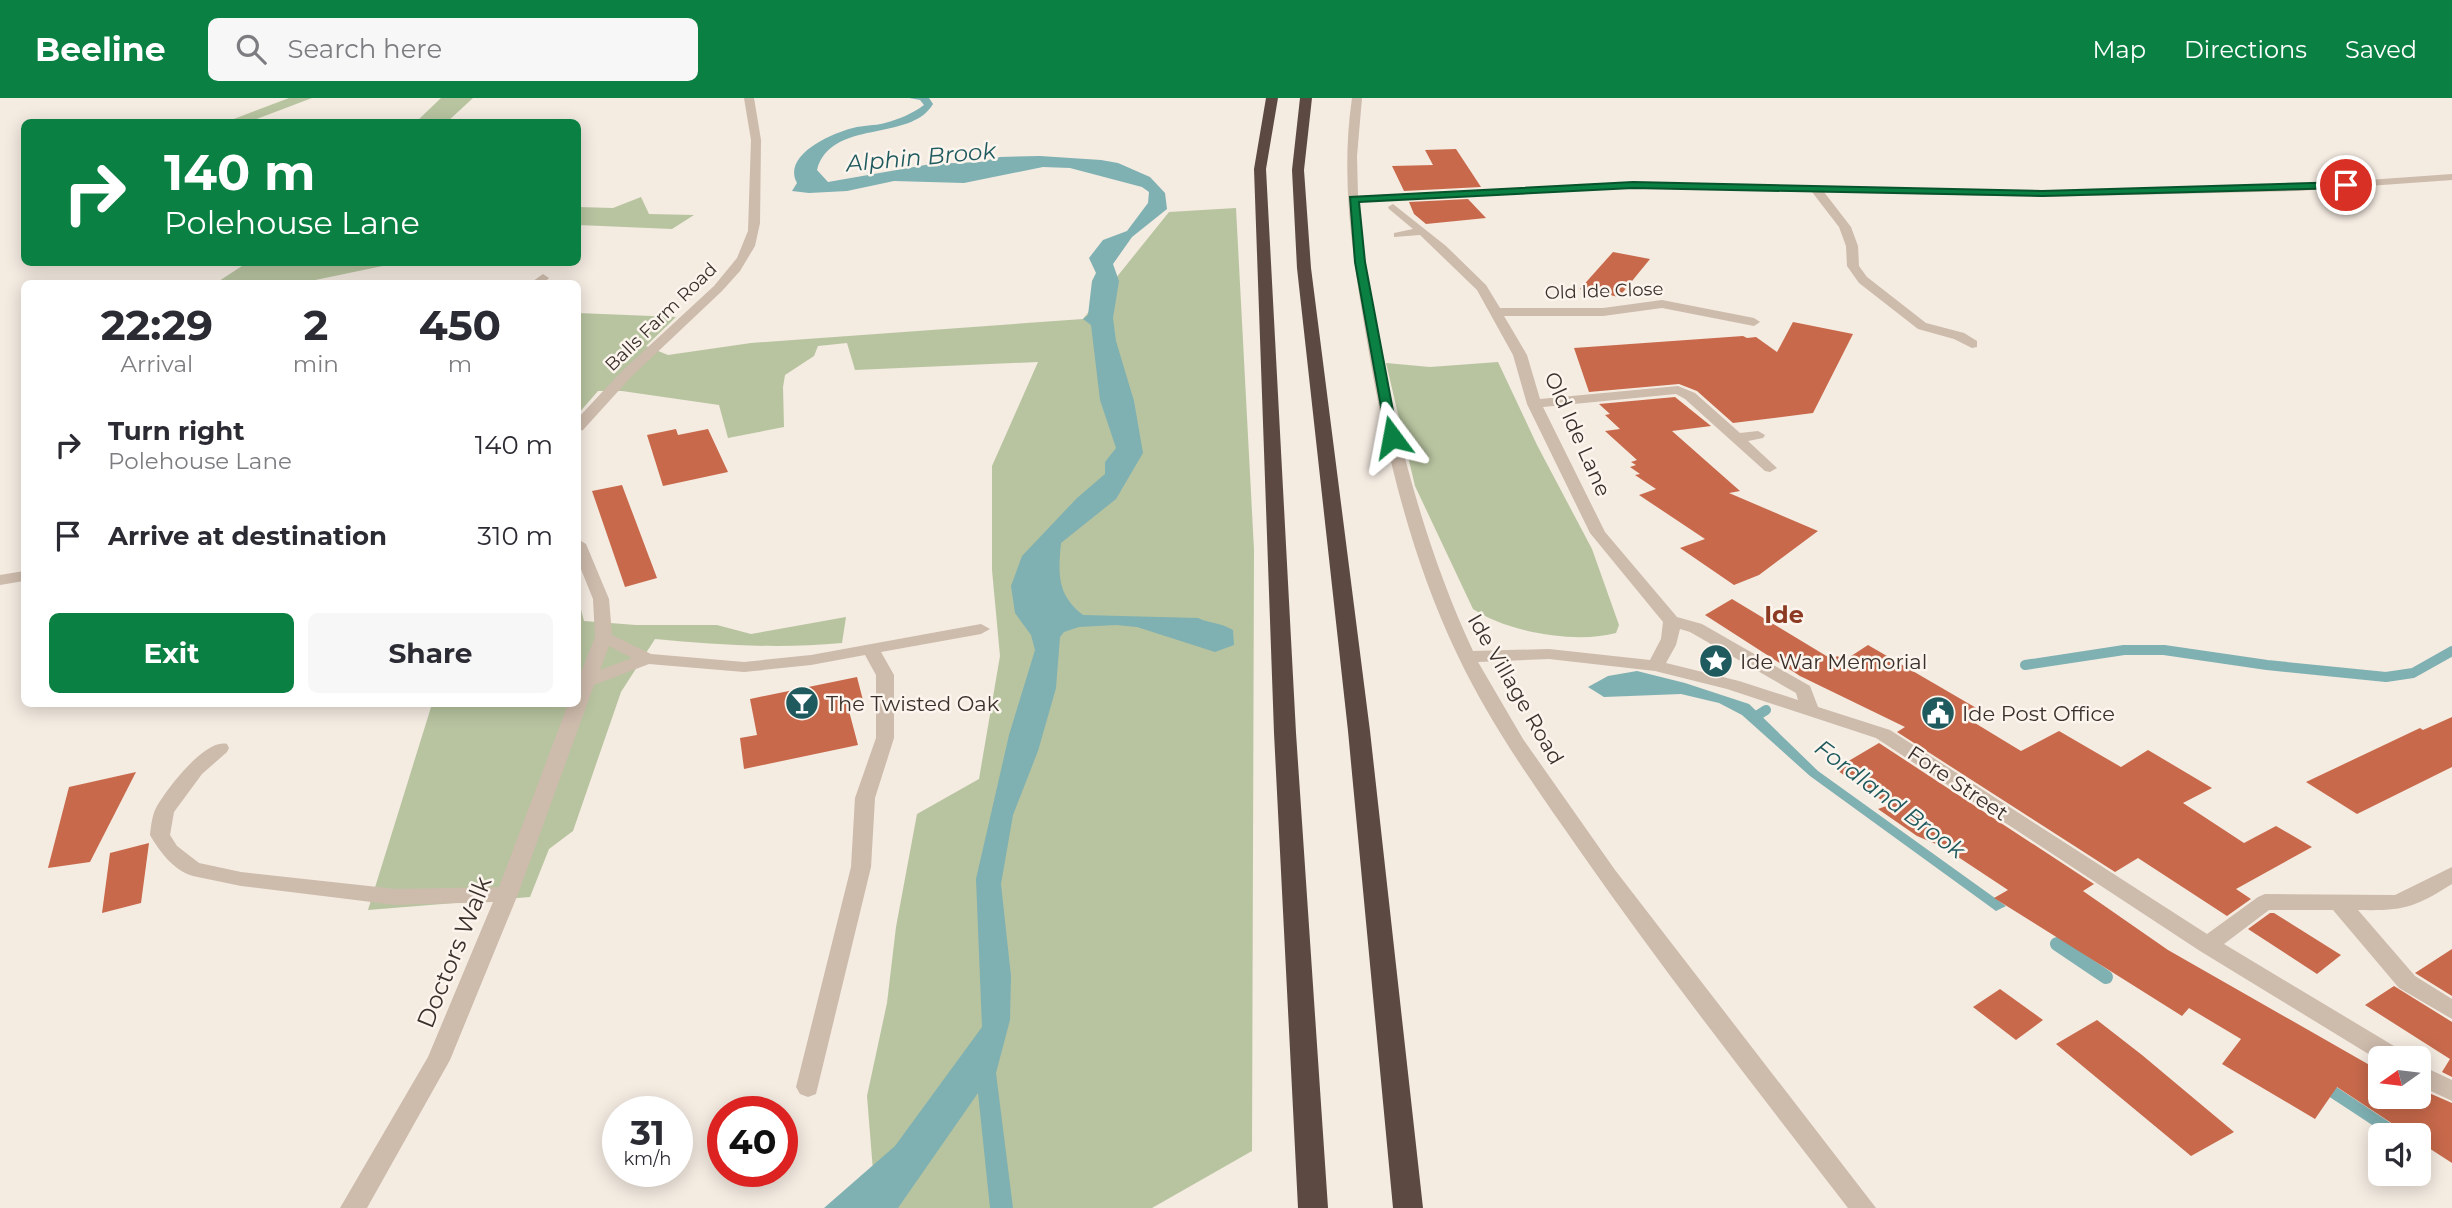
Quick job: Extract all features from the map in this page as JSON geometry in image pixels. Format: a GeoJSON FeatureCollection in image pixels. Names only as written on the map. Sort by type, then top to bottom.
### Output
{"type":"FeatureCollection","features":[{"type":"Feature","properties":{"kind":"highway"},"geometry":{"type":"LineString","coordinates":[[1272,98],[1260,169],[1285,733],[1313,1208]]}},
{"type":"Feature","properties":{"kind":"highway"},"geometry":{"type":"LineString","coordinates":[[1306,98],[1298,170],[1304,268],[1357,718],[1408,1208]]}},
{"type":"Feature","properties":{"kind":"street","name":"Balls Farm Road"},"geometry":{"type":"LineString","coordinates":[[581,423],[592,408],[638,363],[716,292],[733,273],[750,244],[754,231],[752,204],[756,147],[749,98]]}},
{"type":"Feature","properties":{"kind":"street","name":"Ide Village Road"},"geometry":{"type":"LineString","coordinates":[[1357,98],[1352,126],[1353,199],[1360,262],[1381,390],[1402,484],[1445,607],[1467,657],[1517,745],[1611,881],[1863,1208]]}},
{"type":"Feature","properties":{"kind":"street"},"geometry":{"type":"LineString","coordinates":[[1353,199],[1633,185],[2042,194],[2319,187],[2452,177]]}},
{"type":"Feature","properties":{"kind":"street"},"geometry":{"type":"LineString","coordinates":[[1813,187],[1835,210],[1845,227],[1852,246],[1853,266],[1863,280],[1922,326],[1959,336],[1972,344]]}},
{"type":"Feature","properties":{"kind":"street","name":"Old Ide Lane"},"geometry":{"type":"LineString","coordinates":[[1393,207],[1423,231],[1482,288],[1520,355],[1534,404],[1598,533],[1671,621]]}},
{"type":"Feature","properties":{"kind":"street"},"geometry":{"type":"LineString","coordinates":[[1398,235],[1423,231]]}},
{"type":"Feature","properties":{"kind":"street","name":"Old Ide Close"},"geometry":{"type":"LineString","coordinates":[[1497,312],[1603,312],[1662,304],[1754,322]]}},
{"type":"Feature","properties":{"kind":"street"},"geometry":{"type":"LineString","coordinates":[[1534,404],[1678,390],[1690,396],[1770,468]]}},
{"type":"Feature","properties":{"kind":"street"},"geometry":{"type":"LineString","coordinates":[[1737,438],[1758,435]]}},
{"type":"Feature","properties":{"kind":"street"},"geometry":{"type":"LineString","coordinates":[[581,551],[601,599],[604,637],[646,659],[744,667],[811,660],[981,629]]}},
{"type":"Feature","properties":{"kind":"street"},"geometry":{"type":"LineString","coordinates":[[0,580],[21,576]]}},
{"type":"Feature","properties":{"kind":"street"},"geometry":{"type":"LineString","coordinates":[[1655,666],[1669,643],[1673,631],[1671,621],[1696,628],[1804,690],[1810,709]]}},
{"type":"Feature","properties":{"kind":"street","name":"Doctors Walk"},"geometry":{"type":"LineString","coordinates":[[581,692],[604,637]]}},
{"type":"Feature","properties":{"kind":"street"},"geometry":{"type":"LineString","coordinates":[[808,1087],[861,867],[866,798],[885,738],[885,675],[870,650]]}},
{"type":"Feature","properties":{"kind":"street","name":"Fore Street"},"geometry":{"type":"LineString","coordinates":[[1467,657],[1549,654],[1601,657],[1655,666],[1733,685],[1883,734],[2208,945],[2375,1046]]}},
{"type":"Feature","properties":{"kind":"street"},"geometry":{"type":"LineString","coordinates":[[585,682],[646,659]]}},
{"type":"Feature","properties":{"kind":"street","name":"Doctors Walk"},"geometry":{"type":"LineString","coordinates":[[353,1208],[438,1060],[507,894],[576,707]]}},
{"type":"Feature","properties":{"kind":"street"},"geometry":{"type":"LineString","coordinates":[[220,748],[195,770],[164,811],[160,835],[170,851],[193,869],[320,889],[397,897],[507,894]]}},
{"type":"Feature","properties":{"kind":"street"},"geometry":{"type":"LineString","coordinates":[[2208,945],[2265,902],[2396,903],[2420,894],[2452,874]]}},
{"type":"Feature","properties":{"kind":"street"},"geometry":{"type":"LineString","coordinates":[[2340,904],[2407,982],[2452,1010]]}},
{"type":"Feature","properties":{"kind":"street"},"geometry":{"type":"LineString","coordinates":[[2431,1080],[2452,1091]]}},
{"type":"Feature","properties":{"kind":"green space"},"geometry":{"type":"Polygon","coordinates":[[[289,98],[312,98],[257,119],[234,119],[289,98]]]}},
{"type":"Feature","properties":{"kind":"green space"},"geometry":{"type":"Polygon","coordinates":[[[441,98],[473,98],[450,119],[419,119],[441,98]]]}},
{"type":"Feature","properties":{"kind":"green space"},"geometry":{"type":"Polygon","coordinates":[[[641,197],[649,214],[694,215],[672,229],[581,225],[581,207],[613,208],[641,197]]]}},
{"type":"Feature","properties":{"kind":"green space"},"geometry":{"type":"Polygon","coordinates":[[[1236,208],[1254,550],[1252,1151],[1152,1208],[876,1208],[867,1096],[887,1003],[896,927],[917,814],[979,779],[1000,656],[992,570],[992,466],[1038,362],[855,370],[847,343],[818,346],[814,356],[785,375],[784,427],[728,438],[719,405],[622,391],[598,391],[581,411],[581,313],[676,317],[646,346],[668,355],[751,343],[1083,319],[1169,212],[1236,208]]]}},
{"type":"Feature","properties":{"kind":"green space"},"geometry":{"type":"Polygon","coordinates":[[[242,266],[383,266],[315,280],[221,280],[242,266]]]}},
{"type":"Feature","properties":{"kind":"green space"},"geometry":{"type":"Polygon","coordinates":[[[1498,362],[1537,445],[1592,549],[1619,625],[1616,633],[1582,637],[1542,634],[1504,624],[1473,609],[1415,486],[1386,363],[1430,367],[1498,362]]]}},
{"type":"Feature","properties":{"kind":"green space"},"geometry":{"type":"Polygon","coordinates":[[[581,610],[584,621],[636,625],[717,625],[751,634],[846,617],[842,643],[748,646],[655,639],[621,692],[573,831],[549,849],[530,897],[368,910],[431,707],[581,707],[581,610]]]}},
{"type":"Feature","properties":{"kind":"water"},"geometry":{"type":"Polygon","coordinates":[[[909,98],[929,98],[933,104],[922,116],[907,123],[838,143],[825,154],[817,170],[828,182],[931,164],[980,162],[1000,157],[1040,156],[1101,160],[1118,163],[1150,177],[1165,193],[1167,209],[1132,237],[1113,264],[1119,281],[1113,318],[1116,341],[1134,401],[1143,453],[1116,499],[1061,543],[1061,583],[1068,600],[1083,615],[1198,618],[1233,630],[1234,645],[1215,652],[1137,627],[1079,627],[1064,632],[1060,637],[1056,688],[1038,751],[1013,815],[1001,884],[1011,976],[1010,1020],[996,1073],[1013,1208],[990,1208],[978,1093],[898,1208],[824,1208],[895,1146],[982,1027],[976,879],[1009,735],[1035,650],[1031,635],[1015,613],[1011,586],[1022,556],[1077,498],[1105,474],[1105,462],[1116,448],[1100,400],[1091,325],[1083,319],[1088,315],[1092,281],[1096,273],[1089,258],[1103,240],[1127,231],[1148,203],[1149,192],[1142,187],[1070,168],[1043,167],[964,183],[894,181],[847,191],[792,191],[797,183],[794,173],[796,164],[810,148],[832,135],[857,127],[881,124],[910,114],[924,105],[920,100],[909,98]]]}},
{"type":"Feature","properties":{"kind":"water"},"geometry":{"type":"Polygon","coordinates":[[[1637,671],[1749,704],[1818,771],[2006,906],[1996,911],[1810,776],[1742,715],[1719,703],[1681,694],[1604,697],[1588,687],[1608,676],[1637,671]]]}},
{"type":"Feature","properties":{"kind":"water"},"geometry":{"type":"Polygon","coordinates":[[[2323,1078],[2390,1123],[2369,1123],[2319,1090],[2323,1078]]]}},
{"type":"Feature","properties":{"kind":"building"},"geometry":{"type":"Polygon","coordinates":[[[1456,149],[1481,187],[1404,191],[1392,166],[1433,165],[1425,150],[1456,149]]]}},
{"type":"Feature","properties":{"kind":"building"},"geometry":{"type":"Polygon","coordinates":[[[1468,199],[1486,218],[1426,224],[1414,214],[1409,202],[1468,199]]]}},
{"type":"Feature","properties":{"kind":"building"},"geometry":{"type":"Polygon","coordinates":[[[1613,252],[1650,259],[1619,297],[1580,289],[1613,252]]]}},
{"type":"Feature","properties":{"kind":"building"},"geometry":{"type":"Polygon","coordinates":[[[1793,322],[1853,334],[1813,413],[1733,423],[1697,391],[1679,384],[1589,392],[1574,348],[1743,336],[1756,337],[1777,352],[1793,322]]]}},
{"type":"Feature","properties":{"kind":"building"},"geometry":{"type":"Polygon","coordinates":[[[1675,397],[1711,426],[1672,431],[1740,491],[1729,493],[1818,531],[1759,575],[1734,585],[1680,548],[1705,539],[1639,495],[1656,489],[1635,475],[1640,474],[1630,467],[1636,465],[1631,462],[1637,460],[1605,431],[1620,429],[1605,415],[1610,414],[1599,404],[1675,397]]]}},
{"type":"Feature","properties":{"kind":"building"},"geometry":{"type":"Polygon","coordinates":[[[676,429],[678,435],[708,429],[728,472],[663,486],[647,435],[676,429]]]}},
{"type":"Feature","properties":{"kind":"building"},"geometry":{"type":"Polygon","coordinates":[[[622,485],[657,578],[625,587],[592,491],[622,485]]]}},
{"type":"Feature","properties":{"kind":"building"},"geometry":{"type":"Polygon","coordinates":[[[1732,599],[1833,660],[1837,656],[1845,660],[1868,645],[1978,709],[1965,717],[2021,751],[2059,731],[2121,767],[2148,750],[2212,788],[2183,803],[2244,843],[2276,826],[2312,847],[2236,889],[2251,899],[2227,916],[2138,858],[2115,872],[1897,732],[1905,727],[1800,676],[1705,615],[1732,599]]]}},
{"type":"Feature","properties":{"kind":"building"},"geometry":{"type":"Polygon","coordinates":[[[857,677],[865,708],[849,711],[858,745],[744,769],[740,738],[757,735],[750,699],[857,677]]]}},
{"type":"Feature","properties":{"kind":"building"},"geometry":{"type":"Polygon","coordinates":[[[2452,717],[2452,767],[2357,814],[2306,782],[2420,728],[2423,730],[2452,717]]]}},
{"type":"Feature","properties":{"kind":"building"},"geometry":{"type":"Polygon","coordinates":[[[1879,743],[2094,884],[2083,891],[2168,950],[2368,1064],[2368,1108],[2337,1087],[2315,1119],[2222,1064],[2241,1039],[2189,1008],[2182,1016],[1994,898],[2008,890],[1943,847],[1917,836],[1878,809],[1889,805],[1835,769],[1879,743]]]}},
{"type":"Feature","properties":{"kind":"building"},"geometry":{"type":"Polygon","coordinates":[[[136,772],[90,862],[48,868],[69,787],[136,772]]]}},
{"type":"Feature","properties":{"kind":"building"},"geometry":{"type":"Polygon","coordinates":[[[149,843],[141,903],[102,913],[110,853],[149,843]]]}},
{"type":"Feature","properties":{"kind":"building"},"geometry":{"type":"Polygon","coordinates":[[[2270,913],[2341,955],[2317,974],[2248,929],[2270,913]]]}},
{"type":"Feature","properties":{"kind":"building"},"geometry":{"type":"Polygon","coordinates":[[[2452,949],[2452,996],[2415,973],[2452,949]]]}},
{"type":"Feature","properties":{"kind":"building"},"geometry":{"type":"Polygon","coordinates":[[[2394,986],[2452,1022],[2452,1077],[2442,1072],[2450,1059],[2365,1005],[2394,986]]]}},
{"type":"Feature","properties":{"kind":"building"},"geometry":{"type":"Polygon","coordinates":[[[2000,989],[2043,1020],[2016,1040],[1973,1007],[2000,989]]]}},
{"type":"Feature","properties":{"kind":"building"},"geometry":{"type":"Polygon","coordinates":[[[2097,1020],[2234,1132],[2191,1156],[2056,1044],[2097,1020]]]}},
{"type":"Feature","properties":{"kind":"building"},"geometry":{"type":"Polygon","coordinates":[[[2431,1094],[2452,1103],[2452,1163],[2431,1149],[2431,1123],[2391,1123],[2372,1110],[2431,1110],[2431,1094]]]}},
{"type":"Feature","properties":{"kind":"waterway"},"geometry":{"type":"LineString","coordinates":[[2025,665],[2124,650],[2164,650],[2267,665],[2386,677],[2413,673],[2452,651]]}},
{"type":"Feature","properties":{"kind":"waterway"},"geometry":{"type":"LineString","coordinates":[[1755,717],[1766,710]]}},
{"type":"Feature","properties":{"kind":"waterway","name":"Fordland Brook"},"geometry":{"type":"LineString","coordinates":[[2057,944],[2106,977]]}},
{"type":"Feature","properties":{"kind":"place","name":"Ide War Memorial"},"geometry":{"type":"Point","coordinates":[1716,661]}},
{"type":"Feature","properties":{"kind":"place","name":"The Twisted Oak"},"geometry":{"type":"Point","coordinates":[802,703]}},
{"type":"Feature","properties":{"kind":"place","name":"Ide Post Office"},"geometry":{"type":"Point","coordinates":[1938,713]}},
{"type":"Feature","properties":{"kind":"district","name":"Ide"},"geometry":{"type":"Point","coordinates":[1784,614]}},
{"type":"Feature","properties":{"kind":"route"},"geometry":{"type":"LineString","coordinates":[[1392,437],[1381,390],[1360,262],[1353,199],[1633,185],[2042,194],[2346,185]]}},
{"type":"Feature","properties":{"kind":"water label","name":"Alphin Brook"},"geometry":{"type":"Point","coordinates":[921,157]}}]}
